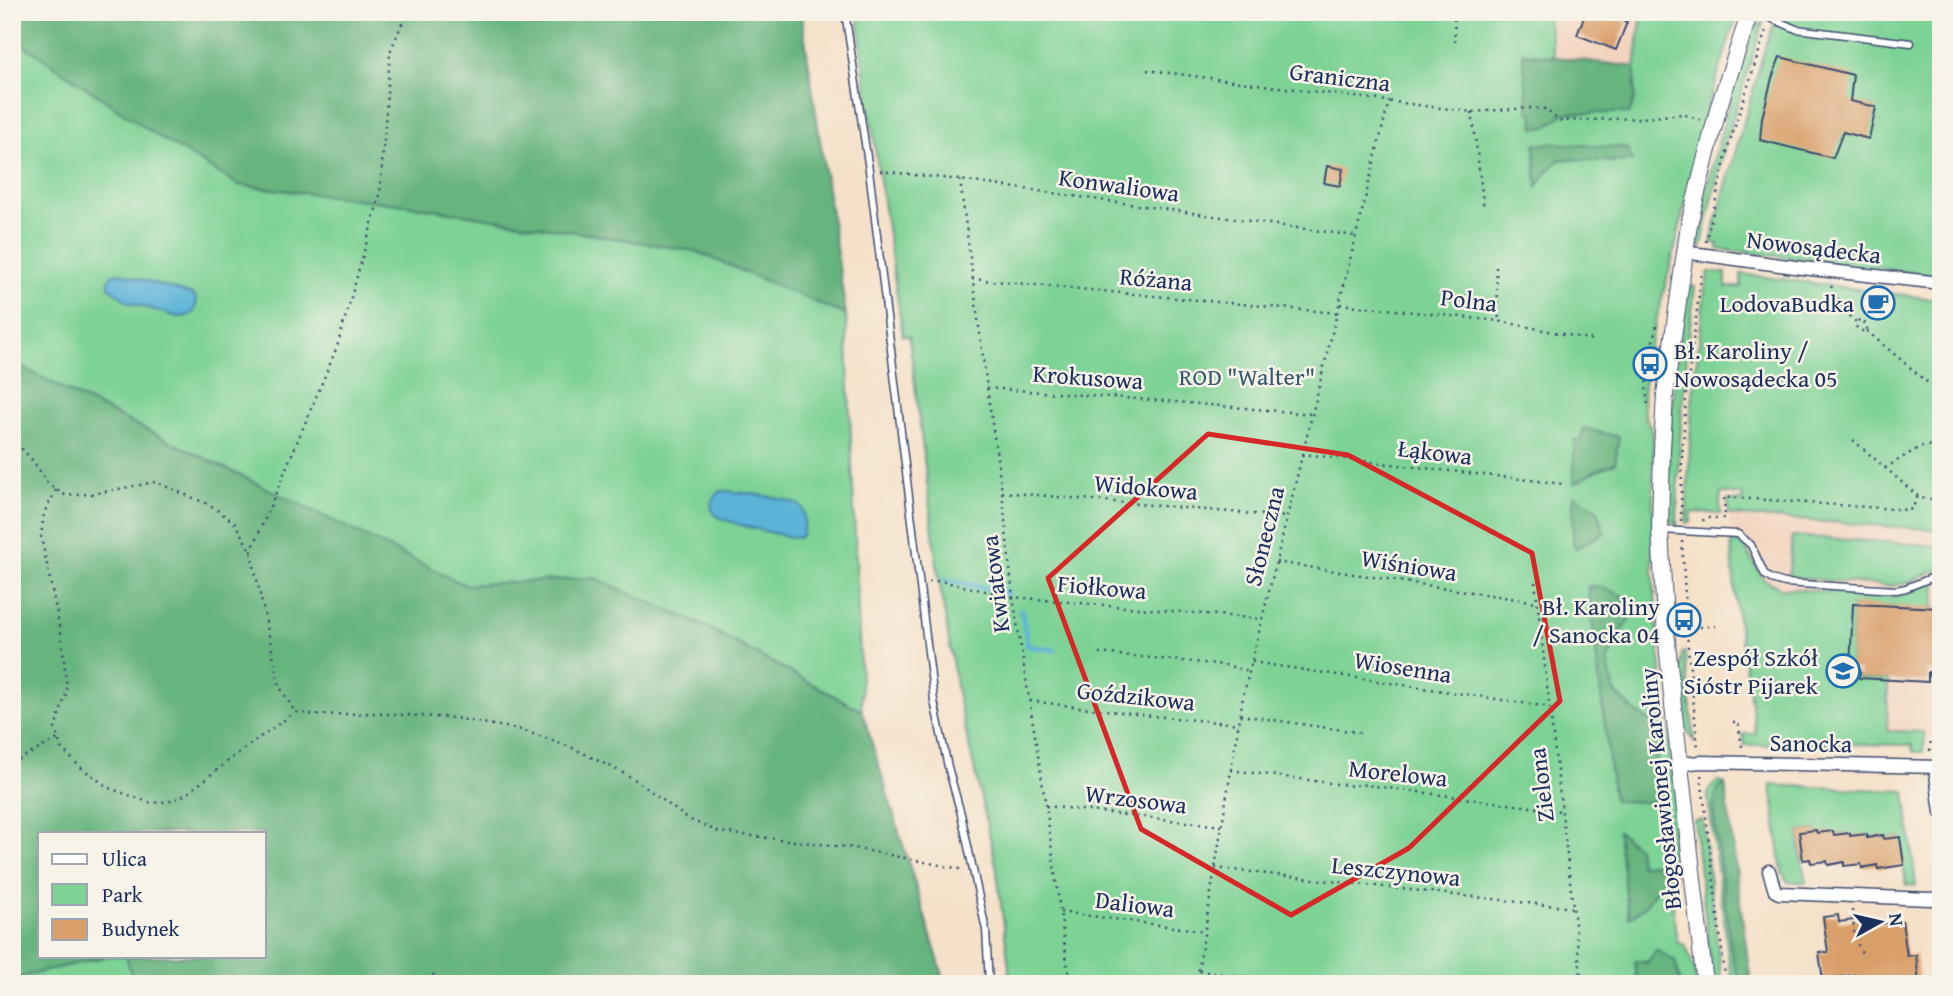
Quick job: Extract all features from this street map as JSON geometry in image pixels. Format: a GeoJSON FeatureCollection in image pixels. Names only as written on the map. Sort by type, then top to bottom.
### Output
{"type":"FeatureCollection","features":[{"type":"Feature","properties":{"kind":"street","name":"Błogosławionej Karoliny"},"geometry":{"type":"LineString","coordinates":[[1705,984],[1665,620],[1660,530],[1665,394],[1689,224],[1713,124],[1750,12]]}},
{"type":"Feature","properties":{"kind":"street","name":"Nowosądecka"},"geometry":{"type":"LineString","coordinates":[[1684,252],[1941,283]]}},
{"type":"Feature","properties":{"kind":"street","name":"Sanocka"},"geometry":{"type":"LineString","coordinates":[[1679,764],[1717,762],[1938,767]]}},
{"type":"Feature","properties":{"kind":"street"},"geometry":{"type":"LineString","coordinates":[[1938,767],[1941,812]]}},
{"type":"Feature","properties":{"kind":"street"},"geometry":{"type":"LineString","coordinates":[[1769,871],[1775,891],[1779,893],[1941,898]]}},
{"type":"Feature","properties":{"kind":"lane"},"geometry":{"type":"LineString","coordinates":[[845,12],[869,170],[934,701],[986,930],[989,984]]}},
{"type":"Feature","properties":{"kind":"lane"},"geometry":{"type":"LineString","coordinates":[[1757,12],[1796,29],[1911,43]]}},
{"type":"Feature","properties":{"kind":"lane"},"geometry":{"type":"LineString","coordinates":[[1660,530],[1738,534],[1751,545],[1765,575],[1785,583],[1896,590],[1941,574]]}},
{"type":"Feature","properties":{"kind":"path"},"geometry":{"type":"LineString","coordinates":[[251,552],[337,347],[380,195],[390,52],[407,12]]}},
{"type":"Feature","properties":{"kind":"path"},"geometry":{"type":"LineString","coordinates":[[1454,12],[1455,43]]}},
{"type":"Feature","properties":{"kind":"path"},"geometry":{"type":"LineString","coordinates":[[1698,744],[1686,628],[1681,530],[1686,396],[1704,255],[1714,205],[1728,148],[1768,22]]}},
{"type":"Feature","properties":{"kind":"path","name":"Graniczna"},"geometry":{"type":"LineString","coordinates":[[1147,70],[1472,112],[1545,109],[1559,121],[1683,114],[1713,124]]}},
{"type":"Feature","properties":{"kind":"path","name":"Słoneczna"},"geometry":{"type":"LineString","coordinates":[[1196,984],[1249,671],[1389,101]]}},
{"type":"Feature","properties":{"kind":"path"},"geometry":{"type":"LineString","coordinates":[[1472,112],[1484,209]]}},
{"type":"Feature","properties":{"kind":"path","name":"Konwaliowa"},"geometry":{"type":"LineString","coordinates":[[878,171],[960,180],[1355,236]]}},
{"type":"Feature","properties":{"kind":"path","name":"Kwiatowa"},"geometry":{"type":"LineString","coordinates":[[960,180],[1002,492],[1013,597],[1046,806],[1070,984]]}},
{"type":"Feature","properties":{"kind":"path"},"geometry":{"type":"LineString","coordinates":[[1496,267],[1499,321]]}},
{"type":"Feature","properties":{"kind":"path","name":"Różana"},"geometry":{"type":"LineString","coordinates":[[972,279],[1337,313]]}},
{"type":"Feature","properties":{"kind":"path"},"geometry":{"type":"LineString","coordinates":[[1830,283],[1846,313],[1855,321],[1861,320],[1867,325],[1867,331],[1941,394]]}},
{"type":"Feature","properties":{"kind":"path","name":"Polna"},"geometry":{"type":"LineString","coordinates":[[1339,304],[1499,321],[1593,340]]}},
{"type":"Feature","properties":{"kind":"path","name":"Krokusowa"},"geometry":{"type":"LineString","coordinates":[[987,387],[1312,414]]}},
{"type":"Feature","properties":{"kind":"path"},"geometry":{"type":"LineString","coordinates":[[12,438],[33,461],[49,485],[65,495],[93,494],[155,482],[210,505],[235,523],[251,552],[280,687],[295,712]]}},
{"type":"Feature","properties":{"kind":"path"},"geometry":{"type":"LineString","coordinates":[[1853,440],[1917,496],[1941,500]]}},
{"type":"Feature","properties":{"kind":"path"},"geometry":{"type":"LineString","coordinates":[[1885,468],[1920,447],[1941,444]]}},
{"type":"Feature","properties":{"kind":"path","name":"Łąkowa"},"geometry":{"type":"LineString","coordinates":[[1302,454],[1564,484]]}},
{"type":"Feature","properties":{"kind":"path"},"geometry":{"type":"LineString","coordinates":[[56,490],[44,513],[41,536],[62,639],[67,691],[55,728],[61,748],[79,766],[110,788],[151,803],[172,801],[188,793],[295,712],[317,715],[371,713],[454,718],[522,730],[573,748],[633,778],[688,819],[719,832],[854,848],[974,873]]}},
{"type":"Feature","properties":{"kind":"path","name":"Widokowa"},"geometry":{"type":"LineString","coordinates":[[1002,492],[1287,517]]}},
{"type":"Feature","properties":{"kind":"path"},"geometry":{"type":"LineString","coordinates":[[1704,518],[1725,518],[1724,497],[1909,510],[1912,509],[1917,496]]}},
{"type":"Feature","properties":{"kind":"path","name":"Wiśniowa"},"geometry":{"type":"LineString","coordinates":[[1276,562],[1537,603]]}},
{"type":"Feature","properties":{"kind":"path","name":"Fiołkowa"},"geometry":{"type":"LineString","coordinates":[[940,581],[1013,597],[1262,619]]}},
{"type":"Feature","properties":{"kind":"path","name":"Zielona"},"geometry":{"type":"LineString","coordinates":[[1535,582],[1582,984]]}},
{"type":"Feature","properties":{"kind":"path"},"geometry":{"type":"LineString","coordinates":[[1686,628],[1717,626]]}},
{"type":"Feature","properties":{"kind":"path"},"geometry":{"type":"LineString","coordinates":[[1099,653],[1225,665],[1249,671]]}},
{"type":"Feature","properties":{"kind":"path","name":"Wiosenna"},"geometry":{"type":"LineString","coordinates":[[1252,662],[1549,707]]}},
{"type":"Feature","properties":{"kind":"path","name":"Goździkowa"},"geometry":{"type":"LineString","coordinates":[[1029,701],[1239,724]]}},
{"type":"Feature","properties":{"kind":"path"},"geometry":{"type":"LineString","coordinates":[[1240,715],[1363,733]]}},
{"type":"Feature","properties":{"kind":"path"},"geometry":{"type":"LineString","coordinates":[[1732,722],[1738,722],[1742,747]]}},
{"type":"Feature","properties":{"kind":"path"},"geometry":{"type":"LineString","coordinates":[[1931,737],[1931,750]]}},
{"type":"Feature","properties":{"kind":"path"},"geometry":{"type":"LineString","coordinates":[[12,763],[58,739]]}},
{"type":"Feature","properties":{"kind":"path","name":"Morelowa"},"geometry":{"type":"LineString","coordinates":[[1231,770],[1561,811]]}},
{"type":"Feature","properties":{"kind":"path"},"geometry":{"type":"LineString","coordinates":[[1703,787],[1726,984]]}},
{"type":"Feature","properties":{"kind":"path","name":"Wrzosowa"},"geometry":{"type":"LineString","coordinates":[[1046,806],[1222,826]]}},
{"type":"Feature","properties":{"kind":"path","name":"Leszczynowa"},"geometry":{"type":"LineString","coordinates":[[1215,868],[1573,908]]}},
{"type":"Feature","properties":{"kind":"path"},"geometry":{"type":"LineString","coordinates":[[1851,904],[1855,939],[1862,953]]}},
{"type":"Feature","properties":{"kind":"path","name":"Daliowa"},"geometry":{"type":"LineString","coordinates":[[1060,912],[1205,931]]}},
{"type":"Feature","properties":{"kind":"path"},"geometry":{"type":"LineString","coordinates":[[1199,971],[1303,984]]}},
{"type":"Feature","properties":{"kind":"path"},"geometry":{"type":"LineString","coordinates":[[433,974],[439,984]]}},
{"type":"Feature","properties":{"kind":"highlighted area"},"geometry":{"type":"Polygon","coordinates":[[[1208,434],[1348,455],[1532,553],[1560,701],[1409,848],[1291,915],[1141,829],[1048,578],[1208,434]]]}},
{"type":"Feature","properties":{"kind":"shaded area"},"geometry":{"type":"Polygon","coordinates":[[[1550,12],[1642,12],[1635,67],[1557,57],[1550,12]]]}},
{"type":"Feature","properties":{"kind":"shaded area","name":"Zespół Szkół Sióstr Pijarek"},"geometry":{"type":"Polygon","coordinates":[[[1729,515],[1941,530],[1941,737],[1756,734],[1736,607],[1729,515]]]}},
{"type":"Feature","properties":{"kind":"green space"},"geometry":{"type":"Polygon","coordinates":[[[12,12],[801,12],[846,315],[695,251],[407,205],[239,185],[156,135],[12,37],[12,12]]]}},
{"type":"Feature","properties":{"kind":"green space","name":"ROD \"Walter\""},"geometry":{"type":"Polygon","coordinates":[[[858,12],[1547,12],[1554,57],[1523,53],[1529,112],[1533,112],[1534,128],[1546,127],[1565,113],[1629,113],[1635,98],[1635,67],[1642,12],[1738,12],[1706,112],[1647,360],[1642,360],[1641,377],[1645,379],[1643,406],[1653,432],[1653,572],[1677,810],[1672,813],[1674,863],[1640,865],[1618,832],[1629,918],[1645,906],[1655,891],[1674,881],[1673,912],[1676,935],[1678,943],[1685,945],[1695,970],[1696,984],[1681,984],[1675,961],[1635,961],[1638,984],[1008,984],[1009,967],[996,864],[958,697],[938,573],[909,336],[903,336],[862,59],[858,12]],[[1535,145],[1537,186],[1560,159],[1618,162],[1535,145]],[[1574,440],[1574,484],[1615,463],[1581,440],[1574,440]],[[1573,495],[1573,544],[1577,548],[1604,533],[1573,495]],[[1588,587],[1614,800],[1655,724],[1635,712],[1614,691],[1607,660],[1617,642],[1588,587]]]}},
{"type":"Feature","properties":{"kind":"green space"},"geometry":{"type":"Polygon","coordinates":[[[1779,12],[1941,12],[1941,276],[1718,249],[1718,243],[1711,243],[1766,44],[1779,12]]]}},
{"type":"Feature","properties":{"kind":"green space"},"geometry":{"type":"Polygon","coordinates":[[[1763,23],[1726,140],[1701,248],[1695,240],[1721,132],[1754,27],[1763,23]]]}},
{"type":"Feature","properties":{"kind":"green space"},"geometry":{"type":"Polygon","coordinates":[[[12,37],[156,135],[239,185],[407,205],[696,251],[846,315],[862,711],[710,629],[595,578],[465,585],[12,362],[12,37]]]}},
{"type":"Feature","properties":{"kind":"green space"},"geometry":{"type":"Polygon","coordinates":[[[1523,53],[1635,67],[1635,98],[1629,113],[1565,113],[1546,127],[1534,128],[1533,113],[1529,113],[1523,53]]]}},
{"type":"Feature","properties":{"kind":"green space"},"geometry":{"type":"Polygon","coordinates":[[[1551,143],[1627,148],[1633,161],[1560,159],[1544,175],[1537,187],[1535,145],[1551,143]]]}},
{"type":"Feature","properties":{"kind":"green space"},"geometry":{"type":"Polygon","coordinates":[[[1709,272],[1726,273],[1726,287],[1741,287],[1741,274],[1941,300],[1941,530],[1729,515],[1728,500],[1742,501],[1743,495],[1721,493],[1721,514],[1692,512],[1691,522],[1686,523],[1692,402],[1709,272]]]}},
{"type":"Feature","properties":{"kind":"green space"},"geometry":{"type":"Polygon","coordinates":[[[1687,287],[1695,287],[1682,406],[1677,526],[1669,519],[1670,432],[1687,287]]]}},
{"type":"Feature","properties":{"kind":"green space"},"geometry":{"type":"Polygon","coordinates":[[[12,362],[465,585],[595,578],[710,629],[862,711],[944,984],[134,984],[127,958],[266,958],[266,832],[38,832],[38,958],[99,958],[12,979],[12,362]]]}},
{"type":"Feature","properties":{"kind":"green space"},"geometry":{"type":"Polygon","coordinates":[[[1583,428],[1619,437],[1615,463],[1574,484],[1574,440],[1581,440],[1583,428]]]}},
{"type":"Feature","properties":{"kind":"green space"},"geometry":{"type":"Polygon","coordinates":[[[1573,495],[1598,510],[1604,533],[1576,548],[1573,544],[1573,495]]]}},
{"type":"Feature","properties":{"kind":"green space"},"geometry":{"type":"Polygon","coordinates":[[[1792,536],[1941,546],[1941,571],[1933,571],[1910,582],[1892,586],[1789,577],[1792,536]]]}},
{"type":"Feature","properties":{"kind":"green space"},"geometry":{"type":"Polygon","coordinates":[[[1731,540],[1743,544],[1763,579],[1780,588],[1892,596],[1908,593],[1936,581],[1934,608],[1853,605],[1850,669],[1859,678],[1888,680],[1887,731],[1923,732],[1923,752],[1913,752],[1912,745],[1745,745],[1743,734],[1756,734],[1736,607],[1731,540]]]}},
{"type":"Feature","properties":{"kind":"green space"},"geometry":{"type":"Polygon","coordinates":[[[1588,586],[1601,587],[1623,596],[1633,612],[1607,660],[1614,691],[1635,712],[1655,724],[1659,795],[1650,802],[1614,801],[1588,586]]]}},
{"type":"Feature","properties":{"kind":"green space"},"geometry":{"type":"Polygon","coordinates":[[[1685,652],[1694,741],[1681,710],[1682,653],[1685,652]]]}},
{"type":"Feature","properties":{"kind":"green space"},"geometry":{"type":"Polygon","coordinates":[[[1718,781],[1725,784],[1717,790],[1713,810],[1731,949],[1741,984],[1732,984],[1708,798],[1709,790],[1718,781]]]}},
{"type":"Feature","properties":{"kind":"green space"},"geometry":{"type":"Polygon","coordinates":[[[1725,784],[1751,984],[1739,983],[1731,949],[1713,810],[1717,790],[1725,784]]]}},
{"type":"Feature","properties":{"kind":"green space"},"geometry":{"type":"Polygon","coordinates":[[[1771,785],[1905,791],[1916,886],[1906,885],[1900,837],[1867,838],[1866,834],[1834,835],[1817,833],[1816,830],[1799,832],[1806,882],[1788,882],[1782,872],[1771,785]]]}},
{"type":"Feature","properties":{"kind":"green space"},"geometry":{"type":"Polygon","coordinates":[[[1702,819],[1722,984],[1713,984],[1694,820],[1702,819]]]}},
{"type":"Feature","properties":{"kind":"green space"},"geometry":{"type":"Polygon","coordinates":[[[1618,831],[1638,848],[1640,865],[1674,863],[1674,881],[1655,891],[1645,906],[1629,918],[1618,831]]]}},
{"type":"Feature","properties":{"kind":"green space"},"geometry":{"type":"Polygon","coordinates":[[[1656,950],[1675,961],[1681,984],[1638,984],[1635,961],[1647,963],[1656,950]]]}},
{"type":"Feature","properties":{"kind":"green space"},"geometry":{"type":"Polygon","coordinates":[[[99,958],[127,958],[136,984],[12,984],[12,979],[99,958]]]}},
{"type":"Feature","properties":{"kind":"water"},"geometry":{"type":"Polygon","coordinates":[[[120,273],[194,295],[197,301],[194,312],[178,317],[128,302],[109,287],[109,279],[113,274],[120,273]]]}},
{"type":"Feature","properties":{"kind":"water"},"geometry":{"type":"Polygon","coordinates":[[[721,491],[764,496],[798,504],[804,514],[802,535],[798,538],[781,535],[716,515],[712,505],[721,491]]]}},
{"type":"Feature","properties":{"kind":"building"},"geometry":{"type":"Polygon","coordinates":[[[1586,12],[1601,12],[1627,22],[1616,50],[1577,35],[1586,12]]]}},
{"type":"Feature","properties":{"kind":"building"},"geometry":{"type":"Polygon","coordinates":[[[1780,57],[1853,75],[1850,101],[1876,107],[1869,139],[1843,132],[1833,158],[1760,140],[1762,118],[1780,57]]]}},
{"type":"Feature","properties":{"kind":"building"},"geometry":{"type":"Polygon","coordinates":[[[1327,166],[1343,169],[1340,186],[1324,183],[1327,166]]]}},
{"type":"Feature","properties":{"kind":"building"},"geometry":{"type":"Polygon","coordinates":[[[1853,604],[1941,608],[1941,673],[1928,672],[1928,682],[1859,678],[1860,670],[1850,669],[1853,604]]]}},
{"type":"Feature","properties":{"kind":"building"},"geometry":{"type":"Polygon","coordinates":[[[1816,830],[1817,833],[1833,831],[1834,835],[1867,834],[1867,838],[1883,835],[1884,839],[1900,837],[1904,865],[1878,869],[1877,865],[1862,868],[1861,864],[1844,866],[1844,862],[1828,865],[1827,861],[1811,863],[1810,859],[1803,860],[1799,832],[1816,830]]]}},
{"type":"Feature","properties":{"kind":"building"},"geometry":{"type":"Polygon","coordinates":[[[1838,915],[1839,922],[1870,918],[1871,925],[1902,921],[1907,956],[1916,955],[1919,984],[1887,984],[1886,978],[1855,982],[1854,975],[1823,980],[1819,953],[1828,952],[1823,917],[1838,915]]]}},
{"type":"Feature","properties":{"kind":"waterway"},"geometry":{"type":"LineString","coordinates":[[943,579],[1008,593]]}},
{"type":"Feature","properties":{"kind":"waterway"},"geometry":{"type":"LineString","coordinates":[[1021,610],[1028,646],[1055,650]]}},
{"type":"Feature","properties":{"kind":"place","name":"LodovaBudka"},"geometry":{"type":"Point","coordinates":[1878,303]}},
{"type":"Feature","properties":{"kind":"place","name":"Bł. Karoliny / Nowosądecka 05"},"geometry":{"type":"Point","coordinates":[1650,364]}},
{"type":"Feature","properties":{"kind":"place","name":"Bł. Karoliny / Sanocka 04"},"geometry":{"type":"Point","coordinates":[1684,620]}},
{"type":"Feature","properties":{"kind":"place","name":"Zespół Szkół Sióstr Pijarek"},"geometry":{"type":"Point","coordinates":[1843,671]}}]}
